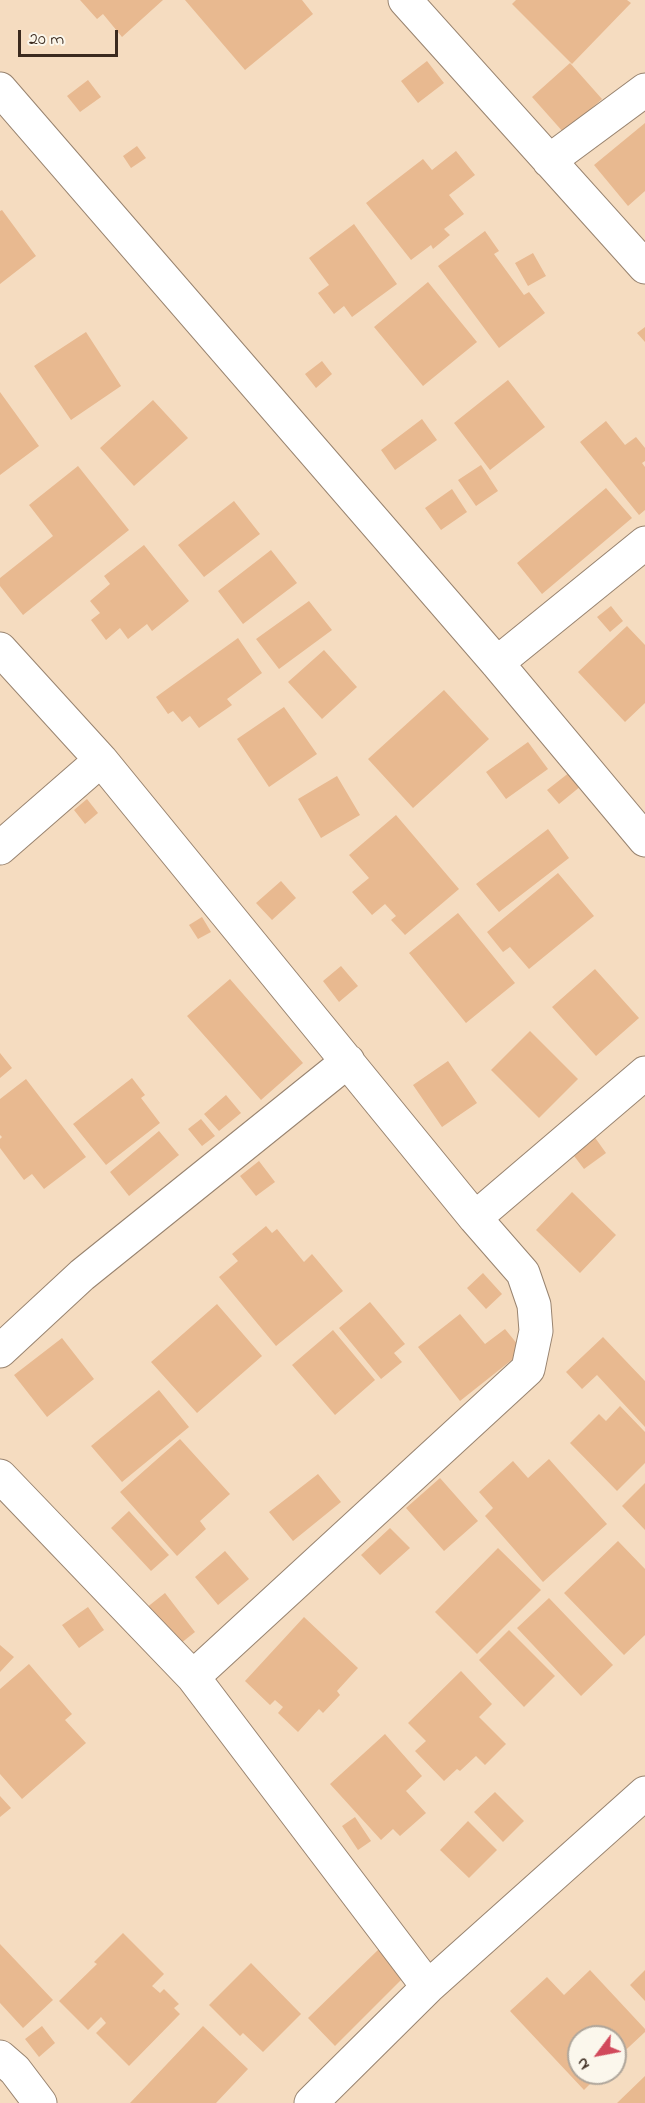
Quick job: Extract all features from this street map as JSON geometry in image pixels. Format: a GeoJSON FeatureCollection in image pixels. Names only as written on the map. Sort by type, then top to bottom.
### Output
{"type":"FeatureCollection","features":[{"type":"Feature","properties":{"kind":"street"},"geometry":{"type":"LineString","coordinates":[[405,0],[645,267]]}},
{"type":"Feature","properties":{"kind":"street"},"geometry":{"type":"LineString","coordinates":[[0,89],[497,663],[645,840]]}},
{"type":"Feature","properties":{"kind":"street"},"geometry":{"type":"LineString","coordinates":[[549,161],[645,90]]}},
{"type":"Feature","properties":{"kind":"street"},"geometry":{"type":"LineString","coordinates":[[497,663],[645,543]]}},
{"type":"Feature","properties":{"kind":"street"},"geometry":{"type":"LineString","coordinates":[[0,649],[101,760],[475,1218],[523,1273],[534,1305],[536,1331],[528,1369],[193,1677]]}},
{"type":"Feature","properties":{"kind":"street"},"geometry":{"type":"LineString","coordinates":[[0,848],[101,760]]}},
{"type":"Feature","properties":{"kind":"street"},"geometry":{"type":"LineString","coordinates":[[0,1351],[82,1275],[348,1061]]}},
{"type":"Feature","properties":{"kind":"street"},"geometry":{"type":"LineString","coordinates":[[475,1218],[645,1073]]}},
{"type":"Feature","properties":{"kind":"street"},"geometry":{"type":"LineString","coordinates":[[0,1476],[193,1677],[428,1987]]}},
{"type":"Feature","properties":{"kind":"street"},"geometry":{"type":"LineString","coordinates":[[311,2103],[428,1987],[645,1793]]}},
{"type":"Feature","properties":{"kind":"street"},"geometry":{"type":"LineString","coordinates":[[0,2057],[15,2070],[40,2103]]}},
{"type":"Feature","properties":{"kind":"building"},"geometry":{"type":"Polygon","coordinates":[[[80,0],[163,0],[122,37],[103,14],[97,19],[80,0]]]}},
{"type":"Feature","properties":{"kind":"building"},"geometry":{"type":"Polygon","coordinates":[[[185,0],[302,0],[313,14],[245,70],[185,0]]]}},
{"type":"Feature","properties":{"kind":"building"},"geometry":{"type":"Polygon","coordinates":[[[516,0],[627,0],[631,3],[572,64],[512,4],[516,0]]]}},
{"type":"Feature","properties":{"kind":"building"},"geometry":{"type":"Polygon","coordinates":[[[427,61],[444,83],[418,103],[401,81],[427,61]]]}},
{"type":"Feature","properties":{"kind":"building"},"geometry":{"type":"Polygon","coordinates":[[[570,63],[602,99],[564,133],[532,97],[570,63]]]}},
{"type":"Feature","properties":{"kind":"building"},"geometry":{"type":"Polygon","coordinates":[[[88,80],[101,97],[80,112],[67,96],[88,80]]]}},
{"type":"Feature","properties":{"kind":"building"},"geometry":{"type":"Polygon","coordinates":[[[645,123],[645,191],[628,206],[594,165],[645,123]]]}},
{"type":"Feature","properties":{"kind":"building"},"geometry":{"type":"Polygon","coordinates":[[[137,146],[146,158],[131,168],[123,156],[137,146]]]}},
{"type":"Feature","properties":{"kind":"building"},"geometry":{"type":"Polygon","coordinates":[[[456,151],[475,175],[449,195],[464,214],[444,229],[450,235],[433,249],[431,245],[411,260],[366,203],[423,159],[432,170],[456,151]]]}},
{"type":"Feature","properties":{"kind":"building"},"geometry":{"type":"Polygon","coordinates":[[[2,210],[36,256],[0,284],[0,211],[2,210]]]}},
{"type":"Feature","properties":{"kind":"building"},"geometry":{"type":"Polygon","coordinates":[[[354,224],[397,284],[352,317],[344,306],[334,314],[318,293],[329,285],[309,258],[354,224]]]}},
{"type":"Feature","properties":{"kind":"building"},"geometry":{"type":"Polygon","coordinates":[[[485,231],[499,251],[494,254],[524,295],[529,292],[545,313],[499,348],[438,266],[485,231]]]}},
{"type":"Feature","properties":{"kind":"building"},"geometry":{"type":"Polygon","coordinates":[[[533,253],[546,276],[528,286],[515,263],[533,253]]]}},
{"type":"Feature","properties":{"kind":"building"},"geometry":{"type":"Polygon","coordinates":[[[428,282],[477,342],[423,386],[374,327],[428,282]]]}},
{"type":"Feature","properties":{"kind":"building"},"geometry":{"type":"Polygon","coordinates":[[[645,327],[645,342],[637,333],[645,327]]]}},
{"type":"Feature","properties":{"kind":"building"},"geometry":{"type":"Polygon","coordinates":[[[86,332],[121,386],[71,420],[34,366],[86,332]]]}},
{"type":"Feature","properties":{"kind":"building"},"geometry":{"type":"Polygon","coordinates":[[[322,361],[332,374],[316,388],[305,374],[322,361]]]}},
{"type":"Feature","properties":{"kind":"building"},"geometry":{"type":"Polygon","coordinates":[[[508,380],[545,427],[490,470],[454,423],[508,380]]]}},
{"type":"Feature","properties":{"kind":"building"},"geometry":{"type":"Polygon","coordinates":[[[0,392],[39,446],[0,475],[0,392]]]}},
{"type":"Feature","properties":{"kind":"building"},"geometry":{"type":"Polygon","coordinates":[[[153,400],[188,438],[134,486],[100,448],[153,400]]]}},
{"type":"Feature","properties":{"kind":"building"},"geometry":{"type":"Polygon","coordinates":[[[422,419],[437,440],[395,470],[381,450],[422,419]]]}},
{"type":"Feature","properties":{"kind":"building"},"geometry":{"type":"Polygon","coordinates":[[[606,421],[625,445],[636,437],[645,448],[645,461],[642,463],[645,467],[645,510],[639,515],[580,442],[606,421]]]}},
{"type":"Feature","properties":{"kind":"building"},"geometry":{"type":"Polygon","coordinates":[[[481,465],[498,491],[476,506],[458,480],[481,465]]]}},
{"type":"Feature","properties":{"kind":"building"},"geometry":{"type":"Polygon","coordinates":[[[78,466],[129,530],[23,615],[0,586],[0,578],[53,536],[29,505],[78,466]]]}},
{"type":"Feature","properties":{"kind":"building"},"geometry":{"type":"Polygon","coordinates":[[[606,488],[632,518],[542,594],[517,563],[606,488]]]}},
{"type":"Feature","properties":{"kind":"building"},"geometry":{"type":"Polygon","coordinates":[[[452,489],[467,512],[441,530],[425,508],[452,489]]]}},
{"type":"Feature","properties":{"kind":"building"},"geometry":{"type":"Polygon","coordinates":[[[234,501],[260,534],[204,577],[178,545],[234,501]]]}},
{"type":"Feature","properties":{"kind":"building"},"geometry":{"type":"Polygon","coordinates":[[[144,545],[189,601],[152,631],[147,624],[128,639],[120,628],[106,640],[91,620],[100,613],[90,601],[110,584],[104,576],[144,545]]]}},
{"type":"Feature","properties":{"kind":"building"},"geometry":{"type":"Polygon","coordinates":[[[271,550],[297,583],[243,624],[218,591],[271,550]]]}},
{"type":"Feature","properties":{"kind":"building"},"geometry":{"type":"Polygon","coordinates":[[[309,601],[332,630],[279,669],[256,639],[309,601]]]}},
{"type":"Feature","properties":{"kind":"building"},"geometry":{"type":"Polygon","coordinates":[[[611,606],[623,621],[610,632],[597,617],[611,606]]]}},
{"type":"Feature","properties":{"kind":"building"},"geometry":{"type":"Polygon","coordinates":[[[627,626],[645,645],[645,703],[625,722],[578,672],[627,626]]]}},
{"type":"Feature","properties":{"kind":"building"},"geometry":{"type":"Polygon","coordinates":[[[238,638],[262,673],[227,699],[232,705],[199,728],[190,716],[182,722],[173,711],[168,714],[156,697],[238,638]]]}},
{"type":"Feature","properties":{"kind":"building"},"geometry":{"type":"Polygon","coordinates":[[[324,650],[357,687],[322,719],[288,682],[324,650]]]}},
{"type":"Feature","properties":{"kind":"building"},"geometry":{"type":"Polygon","coordinates":[[[444,690],[489,739],[413,808],[368,759],[444,690]]]}},
{"type":"Feature","properties":{"kind":"building"},"geometry":{"type":"Polygon","coordinates":[[[284,707],[317,754],[269,787],[237,739],[284,707]]]}},
{"type":"Feature","properties":{"kind":"building"},"geometry":{"type":"Polygon","coordinates":[[[528,742],[548,769],[506,799],[486,772],[528,742]]]}},
{"type":"Feature","properties":{"kind":"building"},"geometry":{"type":"Polygon","coordinates":[[[570,772],[581,786],[559,804],[547,790],[570,772]]]}},
{"type":"Feature","properties":{"kind":"building"},"geometry":{"type":"Polygon","coordinates":[[[337,776],[360,815],[321,838],[298,799],[337,776]]]}},
{"type":"Feature","properties":{"kind":"building"},"geometry":{"type":"Polygon","coordinates":[[[87,799],[98,813],[85,824],[74,810],[87,799]]]}},
{"type":"Feature","properties":{"kind":"building"},"geometry":{"type":"Polygon","coordinates":[[[396,815],[459,889],[405,935],[391,920],[396,916],[385,904],[372,915],[352,892],[369,878],[349,855],[396,815]]]}},
{"type":"Feature","properties":{"kind":"building"},"geometry":{"type":"Polygon","coordinates":[[[548,829],[569,858],[499,912],[476,884],[548,829]]]}},
{"type":"Feature","properties":{"kind":"building"},"geometry":{"type":"Polygon","coordinates":[[[558,873],[594,916],[529,969],[510,947],[503,952],[487,932],[558,873]]]}},
{"type":"Feature","properties":{"kind":"building"},"geometry":{"type":"Polygon","coordinates":[[[281,881],[296,898],[272,920],[256,903],[281,881]]]}},
{"type":"Feature","properties":{"kind":"building"},"geometry":{"type":"Polygon","coordinates":[[[458,913],[515,983],[466,1023],[409,953],[458,913]]]}},
{"type":"Feature","properties":{"kind":"building"},"geometry":{"type":"Polygon","coordinates":[[[202,917],[211,932],[198,939],[189,925],[202,917]]]}},
{"type":"Feature","properties":{"kind":"building"},"geometry":{"type":"Polygon","coordinates":[[[341,966],[358,986],[339,1002],[323,981],[341,966]]]}},
{"type":"Feature","properties":{"kind":"building"},"geometry":{"type":"Polygon","coordinates":[[[595,969],[639,1018],[596,1056],[552,1007],[595,969]]]}},
{"type":"Feature","properties":{"kind":"building"},"geometry":{"type":"Polygon","coordinates":[[[230,979],[303,1063],[261,1100],[187,1016],[230,979]]]}},
{"type":"Feature","properties":{"kind":"building"},"geometry":{"type":"Polygon","coordinates":[[[530,1031],[578,1079],[539,1118],[491,1070],[530,1031]]]}},
{"type":"Feature","properties":{"kind":"building"},"geometry":{"type":"Polygon","coordinates":[[[0,1053],[12,1068],[0,1078],[0,1053]]]}},
{"type":"Feature","properties":{"kind":"building"},"geometry":{"type":"Polygon","coordinates":[[[448,1061],[477,1103],[442,1127],[413,1085],[448,1061]]]}},
{"type":"Feature","properties":{"kind":"building"},"geometry":{"type":"Polygon","coordinates":[[[132,1078],[145,1095],[141,1098],[160,1123],[106,1165],[73,1124],[132,1078]]]}},
{"type":"Feature","properties":{"kind":"building"},"geometry":{"type":"Polygon","coordinates":[[[26,1079],[86,1157],[44,1189],[32,1174],[24,1180],[0,1148],[2,1137],[0,1135],[0,1099],[26,1079]]]}},
{"type":"Feature","properties":{"kind":"building"},"geometry":{"type":"Polygon","coordinates":[[[226,1095],[241,1113],[219,1131],[204,1114],[226,1095]]]}},
{"type":"Feature","properties":{"kind":"building"},"geometry":{"type":"Polygon","coordinates":[[[201,1119],[215,1136],[202,1146],[188,1129],[201,1119]]]}},
{"type":"Feature","properties":{"kind":"building"},"geometry":{"type":"Polygon","coordinates":[[[159,1131],[179,1155],[129,1196],[110,1172],[159,1131]]]}},
{"type":"Feature","properties":{"kind":"building"},"geometry":{"type":"Polygon","coordinates":[[[591,1132],[606,1153],[584,1169],[568,1148],[591,1132]]]}},
{"type":"Feature","properties":{"kind":"building"},"geometry":{"type":"Polygon","coordinates":[[[259,1161],[275,1182],[256,1196],[240,1176],[259,1161]]]}},
{"type":"Feature","properties":{"kind":"building"},"geometry":{"type":"Polygon","coordinates":[[[572,1192],[616,1235],[580,1273],[536,1230],[572,1192]]]}},
{"type":"Feature","properties":{"kind":"building"},"geometry":{"type":"Polygon","coordinates":[[[266,1226],[272,1233],[277,1229],[304,1262],[312,1254],[343,1291],[276,1346],[219,1277],[238,1261],[232,1254],[266,1226]]]}},
{"type":"Feature","properties":{"kind":"building"},"geometry":{"type":"Polygon","coordinates":[[[483,1273],[502,1294],[486,1309],[467,1288],[483,1273]]]}},
{"type":"Feature","properties":{"kind":"building"},"geometry":{"type":"Polygon","coordinates":[[[370,1302],[405,1344],[394,1353],[402,1362],[381,1379],[339,1328],[370,1302]]]}},
{"type":"Feature","properties":{"kind":"building"},"geometry":{"type":"Polygon","coordinates":[[[217,1304],[262,1356],[197,1413],[151,1362],[217,1304]]]}},
{"type":"Feature","properties":{"kind":"building"},"geometry":{"type":"Polygon","coordinates":[[[460,1314],[485,1344],[505,1329],[523,1351],[460,1401],[418,1347],[460,1314]]]}},
{"type":"Feature","properties":{"kind":"building"},"geometry":{"type":"Polygon","coordinates":[[[333,1330],[375,1380],[335,1415],[292,1365],[333,1330]]]}},
{"type":"Feature","properties":{"kind":"building"},"geometry":{"type":"Polygon","coordinates":[[[603,1337],[645,1381],[645,1427],[597,1375],[582,1389],[566,1372],[603,1337]]]}},
{"type":"Feature","properties":{"kind":"building"},"geometry":{"type":"Polygon","coordinates":[[[62,1338],[94,1379],[47,1417],[14,1375],[62,1338]]]}},
{"type":"Feature","properties":{"kind":"building"},"geometry":{"type":"Polygon","coordinates":[[[159,1390],[189,1427],[122,1482],[91,1446],[159,1390]]]}},
{"type":"Feature","properties":{"kind":"building"},"geometry":{"type":"Polygon","coordinates":[[[620,1406],[645,1432],[645,1463],[617,1491],[570,1443],[599,1414],[606,1421],[620,1406]]]}},
{"type":"Feature","properties":{"kind":"building"},"geometry":{"type":"Polygon","coordinates":[[[180,1439],[230,1494],[200,1521],[206,1529],[177,1556],[120,1492],[180,1439]]]}},
{"type":"Feature","properties":{"kind":"building"},"geometry":{"type":"Polygon","coordinates":[[[549,1459],[607,1524],[543,1582],[485,1516],[493,1508],[479,1492],[513,1461],[528,1478],[549,1459]]]}},
{"type":"Feature","properties":{"kind":"building"},"geometry":{"type":"Polygon","coordinates":[[[318,1474],[341,1502],[293,1541],[269,1512],[318,1474]]]}},
{"type":"Feature","properties":{"kind":"building"},"geometry":{"type":"Polygon","coordinates":[[[440,1478],[478,1521],[444,1551],[406,1508],[440,1478]]]}},
{"type":"Feature","properties":{"kind":"building"},"geometry":{"type":"Polygon","coordinates":[[[645,1483],[645,1530],[622,1506],[645,1483]]]}},
{"type":"Feature","properties":{"kind":"building"},"geometry":{"type":"Polygon","coordinates":[[[129,1511],[169,1555],[151,1571],[111,1528],[129,1511]]]}},
{"type":"Feature","properties":{"kind":"building"},"geometry":{"type":"Polygon","coordinates":[[[390,1528],[410,1548],[380,1575],[361,1555],[390,1528]]]}},
{"type":"Feature","properties":{"kind":"building"},"geometry":{"type":"Polygon","coordinates":[[[618,1541],[645,1569],[645,1635],[624,1655],[564,1593],[618,1541]]]}},
{"type":"Feature","properties":{"kind":"building"},"geometry":{"type":"Polygon","coordinates":[[[498,1548],[541,1590],[477,1654],[435,1612],[498,1548]]]}},
{"type":"Feature","properties":{"kind":"building"},"geometry":{"type":"Polygon","coordinates":[[[225,1551],[249,1579],[218,1605],[195,1577],[225,1551]]]}},
{"type":"Feature","properties":{"kind":"building"},"geometry":{"type":"Polygon","coordinates":[[[165,1593],[195,1632],[171,1651],[141,1612],[165,1593]]]}},
{"type":"Feature","properties":{"kind":"building"},"geometry":{"type":"Polygon","coordinates":[[[549,1598],[613,1665],[581,1696],[517,1628],[549,1598]]]}},
{"type":"Feature","properties":{"kind":"building"},"geometry":{"type":"Polygon","coordinates":[[[88,1607],[104,1630],[79,1648],[62,1625],[88,1607]]]}},
{"type":"Feature","properties":{"kind":"building"},"geometry":{"type":"Polygon","coordinates":[[[304,1617],[358,1668],[337,1691],[340,1695],[323,1713],[319,1709],[298,1732],[278,1713],[283,1707],[275,1700],[270,1705],[245,1681],[304,1617]]]}},
{"type":"Feature","properties":{"kind":"building"},"geometry":{"type":"Polygon","coordinates":[[[509,1630],[555,1676],[524,1707],[479,1660],[509,1630]]]}},
{"type":"Feature","properties":{"kind":"building"},"geometry":{"type":"Polygon","coordinates":[[[0,1645],[14,1657],[0,1672],[0,1645]]]}},
{"type":"Feature","properties":{"kind":"building"},"geometry":{"type":"Polygon","coordinates":[[[29,1664],[72,1714],[65,1720],[86,1743],[22,1799],[0,1774],[0,1689],[29,1664]]]}},
{"type":"Feature","properties":{"kind":"building"},"geometry":{"type":"Polygon","coordinates":[[[461,1671],[492,1704],[479,1717],[506,1744],[485,1765],[476,1756],[460,1771],[457,1769],[444,1781],[415,1751],[426,1741],[408,1723],[461,1671]]]}},
{"type":"Feature","properties":{"kind":"building"},"geometry":{"type":"Polygon","coordinates":[[[385,1734],[422,1776],[406,1791],[426,1813],[400,1836],[393,1829],[381,1840],[330,1784],[385,1734]]]}},
{"type":"Feature","properties":{"kind":"building"},"geometry":{"type":"Polygon","coordinates":[[[495,1792],[524,1821],[503,1842],[474,1812],[495,1792]]]}},
{"type":"Feature","properties":{"kind":"building"},"geometry":{"type":"Polygon","coordinates":[[[0,1796],[11,1808],[0,1817],[0,1796]]]}},
{"type":"Feature","properties":{"kind":"building"},"geometry":{"type":"Polygon","coordinates":[[[355,1817],[371,1841],[358,1850],[342,1826],[355,1817]]]}},
{"type":"Feature","properties":{"kind":"building"},"geometry":{"type":"Polygon","coordinates":[[[468,1821],[497,1850],[469,1878],[440,1850],[468,1821]]]}},
{"type":"Feature","properties":{"kind":"building"},"geometry":{"type":"Polygon","coordinates":[[[123,1933],[164,1974],[152,1986],[160,1993],[164,1989],[179,2004],[174,2008],[180,2014],[129,2066],[96,2033],[106,2023],[101,2017],[88,2030],[59,2001],[97,1964],[94,1962],[123,1933]]]}},
{"type":"Feature","properties":{"kind":"building"},"geometry":{"type":"Polygon","coordinates":[[[0,1944],[53,2000],[23,2028],[0,2003],[0,1944]]]}},
{"type":"Feature","properties":{"kind":"building"},"geometry":{"type":"Polygon","coordinates":[[[379,1949],[406,1975],[335,2046],[308,2018],[379,1949]]]}},
{"type":"Feature","properties":{"kind":"building"},"geometry":{"type":"Polygon","coordinates":[[[251,1963],[301,2014],[263,2052],[243,2033],[240,2036],[209,2005],[251,1963]]]}},
{"type":"Feature","properties":{"kind":"building"},"geometry":{"type":"Polygon","coordinates":[[[590,1970],[645,2029],[645,2032],[627,2049],[627,2025],[567,2025],[567,2072],[510,2011],[547,1977],[564,1995],[590,1970]]]}},
{"type":"Feature","properties":{"kind":"building"},"geometry":{"type":"Polygon","coordinates":[[[645,1970],[645,2001],[630,1985],[645,1970]]]}},
{"type":"Feature","properties":{"kind":"building"},"geometry":{"type":"Polygon","coordinates":[[[42,2026],[55,2043],[39,2057],[25,2039],[42,2026]]]}},
{"type":"Feature","properties":{"kind":"building"},"geometry":{"type":"Polygon","coordinates":[[[203,2026],[248,2069],[216,2103],[130,2103],[203,2026]]]}},
{"type":"Feature","properties":{"kind":"building"},"geometry":{"type":"Polygon","coordinates":[[[645,2076],[645,2103],[617,2103],[645,2076]]]}},
{"type":"Feature","properties":{"kind":"building"},"geometry":{"type":"Polygon","coordinates":[[[579,2085],[589,2085],[584,2090],[579,2085]]]}}]}
